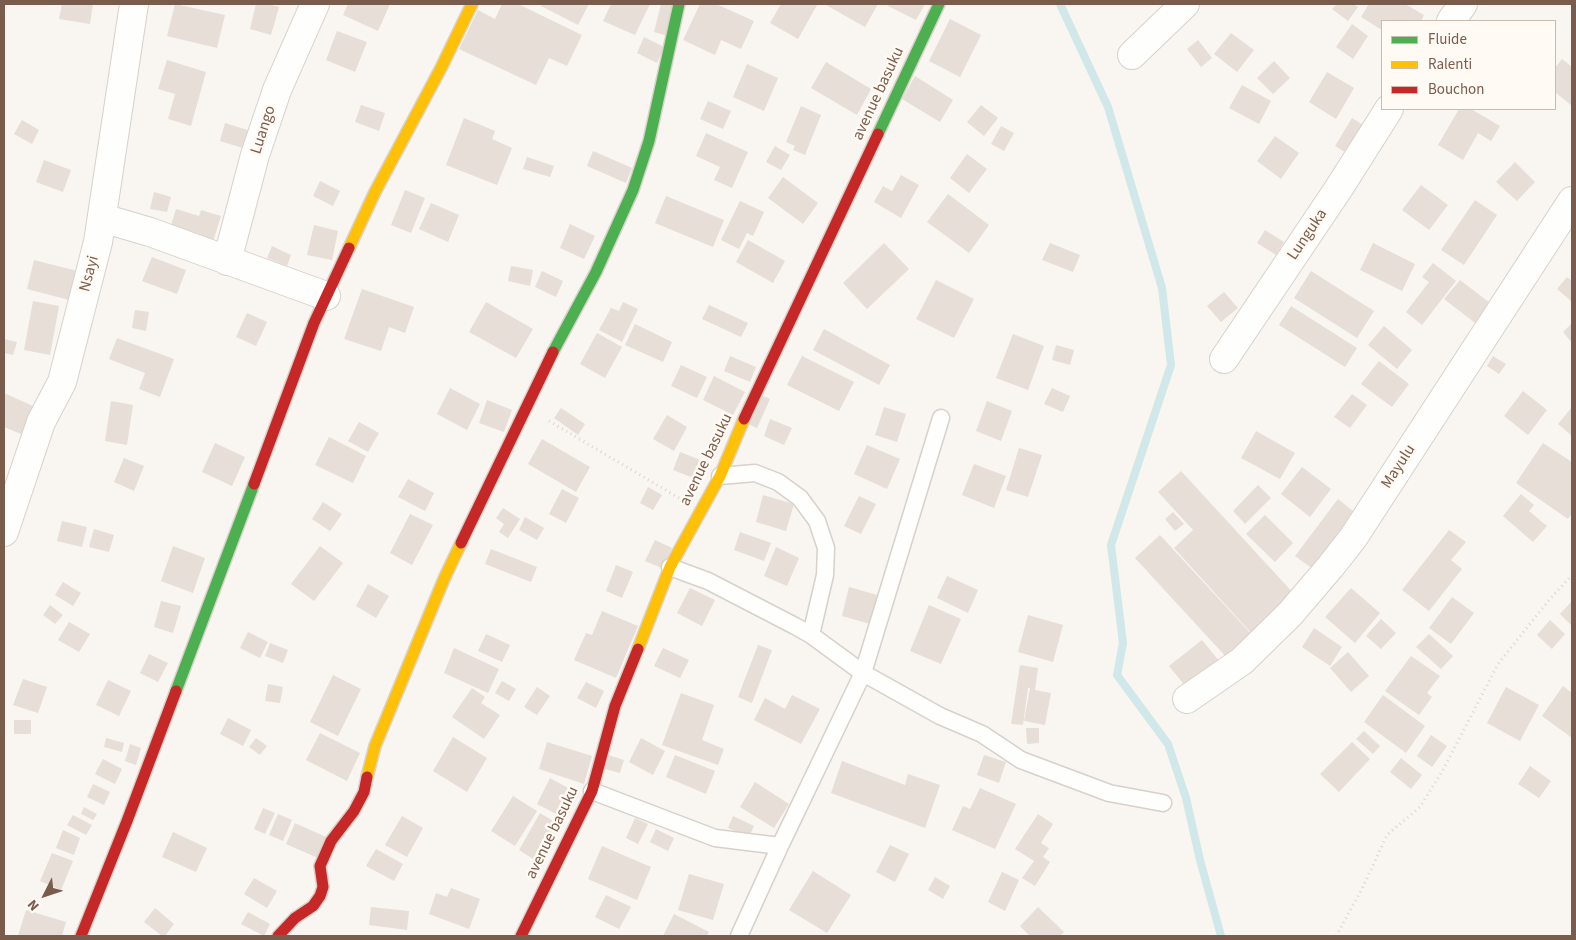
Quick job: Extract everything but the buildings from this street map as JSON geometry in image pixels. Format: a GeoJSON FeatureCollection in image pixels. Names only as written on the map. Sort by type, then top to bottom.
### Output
{"type":"FeatureCollection","features":[{"type":"Feature","properties":{"kind":"street","name":"Nsayi"},"geometry":{"type":"LineString","coordinates":[[4,532],[41,422],[62,382],[98,242],[134,4]]}},
{"type":"Feature","properties":{"kind":"street","name":"Luango"},"geometry":{"type":"LineString","coordinates":[[227,261],[255,155],[277,90],[315,4]]}},
{"type":"Feature","properties":{"kind":"street"},"geometry":{"type":"LineString","coordinates":[[81,936],[127,821],[295,371],[326,296],[375,192],[441,68],[472,4]]}},
{"type":"Feature","properties":{"kind":"street"},"geometry":{"type":"LineString","coordinates":[[278,936],[295,918],[313,906],[320,896],[323,887],[320,866],[331,841],[354,811],[364,792],[375,746],[444,579],[554,349],[596,272],[634,190],[649,141],[679,4]]}},
{"type":"Feature","properties":{"kind":"street","name":"avenue basuku"},"geometry":{"type":"LineString","coordinates":[[521,936],[592,791],[615,706],[670,567],[720,476],[743,421],[938,4]]}},
{"type":"Feature","properties":{"kind":"street"},"geometry":{"type":"LineString","coordinates":[[1132,55],[1185,4]]}},
{"type":"Feature","properties":{"kind":"street"},"geometry":{"type":"LineString","coordinates":[[1451,20],[1463,4]]}},
{"type":"Feature","properties":{"kind":"street","name":"Lunguka"},"geometry":{"type":"LineString","coordinates":[[1224,359],[1339,188],[1388,110]]}},
{"type":"Feature","properties":{"kind":"street","name":"Mayulu"},"geometry":{"type":"LineString","coordinates":[[1187,699],[1242,661],[1290,614],[1353,538],[1572,201]]}},
{"type":"Feature","properties":{"kind":"street"},"geometry":{"type":"LineString","coordinates":[[102,218],[150,232],[326,296]]}},
{"type":"Feature","properties":{"kind":"lane"},"geometry":{"type":"LineString","coordinates":[[739,936],[863,673],[940,418]]}},
{"type":"Feature","properties":{"kind":"lane"},"geometry":{"type":"LineString","coordinates":[[720,476],[755,473],[778,482],[800,498],[817,521],[826,548],[825,575],[811,635]]}},
{"type":"Feature","properties":{"kind":"lane"},"geometry":{"type":"LineString","coordinates":[[670,567],[708,581],[811,635],[863,673],[940,716],[982,734],[1021,760],[1109,793],[1163,803]]}},
{"type":"Feature","properties":{"kind":"lane"},"geometry":{"type":"LineString","coordinates":[[592,791],[715,838],[780,846]]}},
{"type":"Feature","properties":{"kind":"path"},"geometry":{"type":"LineString","coordinates":[[527,408],[701,511]]}},
{"type":"Feature","properties":{"kind":"path"},"geometry":{"type":"LineString","coordinates":[[1336,936],[1388,836],[1420,807],[1443,770],[1498,664],[1549,600],[1572,575]]}},
{"type":"Feature","properties":{"kind":"waterway"},"geometry":{"type":"LineString","coordinates":[[1060,4],[1108,107],[1162,288],[1171,365],[1111,545],[1123,643],[1117,675],[1168,744],[1186,798],[1200,860],[1221,936]]}},
{"type":"Feature","properties":{"kind":"traffic: fast"},"geometry":{"type":"LineString","coordinates":[[553,352],[596,272],[633,190],[649,141],[679,4]]}},
{"type":"Feature","properties":{"kind":"traffic: fast"},"geometry":{"type":"LineString","coordinates":[[878,134],[939,4]]}},
{"type":"Feature","properties":{"kind":"traffic: fast"},"geometry":{"type":"LineString","coordinates":[[176,691],[254,484]]}},
{"type":"Feature","properties":{"kind":"traffic: slow"},"geometry":{"type":"LineString","coordinates":[[349,248],[375,192],[441,68],[472,4]]}},
{"type":"Feature","properties":{"kind":"traffic: slow"},"geometry":{"type":"LineString","coordinates":[[638,649],[670,567],[720,476],[744,419]]}},
{"type":"Feature","properties":{"kind":"traffic: slow"},"geometry":{"type":"LineString","coordinates":[[367,777],[375,746],[444,579],[461,543]]}},
{"type":"Feature","properties":{"kind":"traffic: jam"},"geometry":{"type":"LineString","coordinates":[[744,419],[878,134]]}},
{"type":"Feature","properties":{"kind":"traffic: jam"},"geometry":{"type":"LineString","coordinates":[[254,484],[314,323],[349,248]]}},
{"type":"Feature","properties":{"kind":"traffic: jam"},"geometry":{"type":"LineString","coordinates":[[461,543],[553,352]]}},
{"type":"Feature","properties":{"kind":"traffic: jam"},"geometry":{"type":"LineString","coordinates":[[521,936],[592,791],[615,706],[638,649]]}},
{"type":"Feature","properties":{"kind":"traffic: jam"},"geometry":{"type":"LineString","coordinates":[[81,936],[176,691]]}},
{"type":"Feature","properties":{"kind":"traffic: jam"},"geometry":{"type":"LineString","coordinates":[[278,936],[295,918],[313,906],[320,896],[323,887],[320,866],[331,841],[354,811],[364,792],[367,777]]}}]}
